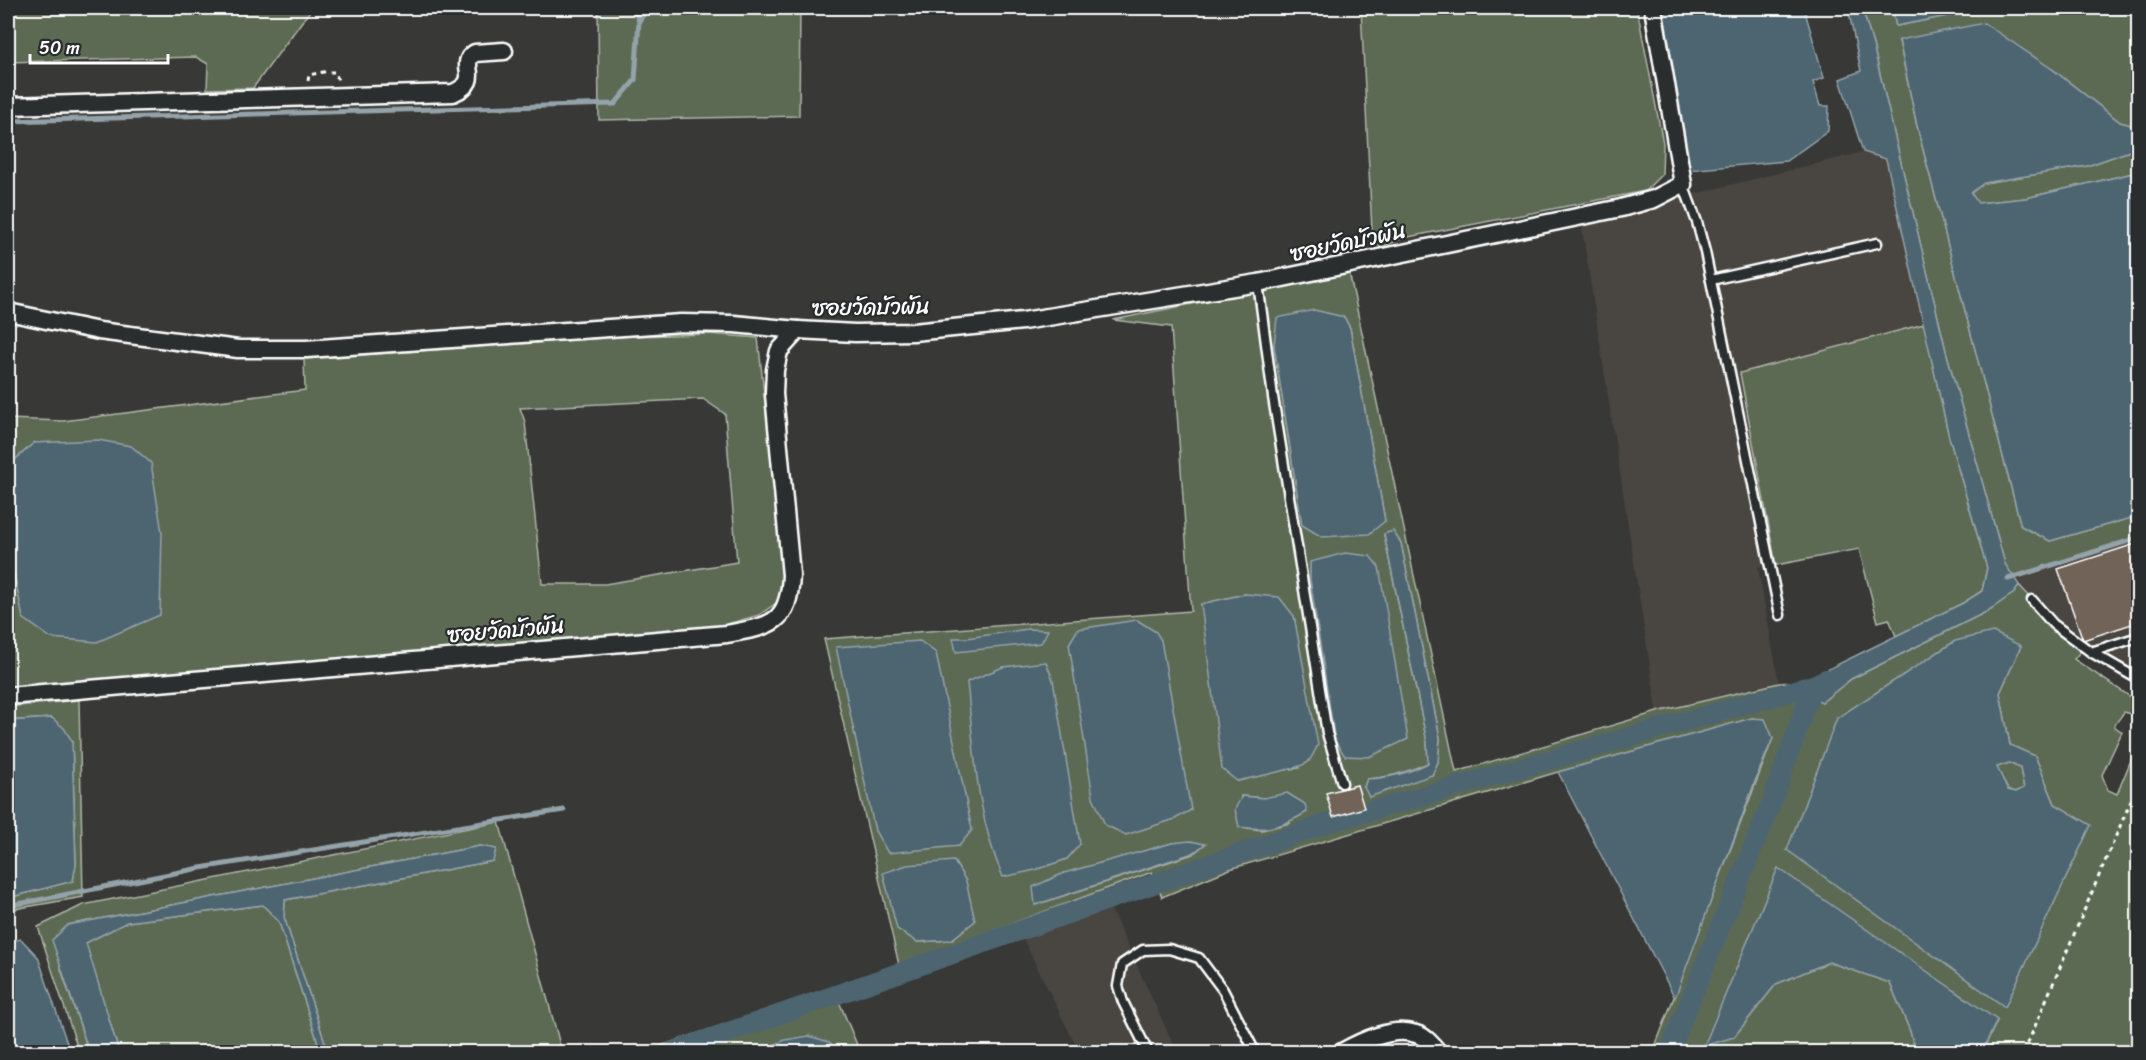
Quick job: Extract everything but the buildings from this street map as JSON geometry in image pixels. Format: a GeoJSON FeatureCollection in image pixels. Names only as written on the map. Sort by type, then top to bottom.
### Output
{"type":"FeatureCollection","features":[{"type":"Feature","properties":{"kind":"street"},"geometry":{"type":"LineString","coordinates":[[1653,8],[1683,184]]}},
{"type":"Feature","properties":{"kind":"street"},"geometry":{"type":"LineString","coordinates":[[8,106],[453,93],[466,88],[469,83],[468,59],[471,56],[475,53],[504,51]]}},
{"type":"Feature","properties":{"kind":"street","name":"ซอยวัดบัวผัน"},"geometry":{"type":"LineString","coordinates":[[8,696],[727,634],[757,629],[772,622],[785,611],[790,596],[791,575],[774,394],[778,351],[798,330],[855,333],[913,332],[1023,321],[1258,283],[1621,208],[1654,199],[1683,184]]}},
{"type":"Feature","properties":{"kind":"street"},"geometry":{"type":"LineString","coordinates":[[8,312],[99,332],[238,349],[306,349],[681,323],[734,324],[798,330]]}},
{"type":"Feature","properties":{"kind":"street"},"geometry":{"type":"LineString","coordinates":[[1342,1053],[1356,1045],[1388,1034],[1405,1032],[1418,1034],[1428,1041],[1438,1053]]}},
{"type":"Feature","properties":{"kind":"lane"},"geometry":{"type":"LineString","coordinates":[[1683,184],[1697,222],[1712,280],[1780,615]]}},
{"type":"Feature","properties":{"kind":"lane"},"geometry":{"type":"LineString","coordinates":[[1712,280],[1877,243]]}},
{"type":"Feature","properties":{"kind":"lane"},"geometry":{"type":"LineString","coordinates":[[1258,283],[1277,420],[1327,733],[1342,783]]}},
{"type":"Feature","properties":{"kind":"lane"},"geometry":{"type":"LineString","coordinates":[[2032,600],[2053,624],[2091,652],[2139,679]]}},
{"type":"Feature","properties":{"kind":"lane"},"geometry":{"type":"LineString","coordinates":[[2091,652],[2139,637]]}},
{"type":"Feature","properties":{"kind":"lane"},"geometry":{"type":"LineString","coordinates":[[1148,1053],[1123,1002],[1118,986],[1122,964],[1143,950],[1169,949],[1199,958],[1223,990],[1255,1053]]}},
{"type":"Feature","properties":{"kind":"path"},"geometry":{"type":"LineString","coordinates":[[2024,1053],[2139,784]]}},
{"type":"Feature","properties":{"kind":"shaded area"},"geometry":{"type":"Polygon","coordinates":[[[1863,152],[1886,159],[1924,324],[1740,373],[1776,565],[1758,567],[1779,683],[1657,712],[1581,222],[1863,152]]]}},
{"type":"Feature","properties":{"kind":"shaded area"},"geometry":{"type":"Polygon","coordinates":[[[2138,539],[2138,686],[2080,652],[2014,579],[2138,539]]]}},
{"type":"Feature","properties":{"kind":"shaded area"},"geometry":{"type":"Polygon","coordinates":[[[1110,907],[1177,1052],[1079,1052],[1023,939],[1110,907]]]}},
{"type":"Feature","properties":{"kind":"green space"},"geometry":{"type":"Polygon","coordinates":[[[312,8],[253,88],[207,89],[208,64],[196,57],[8,62],[8,10],[312,8]]]}},
{"type":"Feature","properties":{"kind":"green space"},"geometry":{"type":"Polygon","coordinates":[[[598,8],[800,8],[799,116],[599,120],[598,8]]]}},
{"type":"Feature","properties":{"kind":"green space"},"geometry":{"type":"Polygon","coordinates":[[[1361,8],[1637,8],[1663,143],[1662,174],[1645,191],[1403,238],[1380,248],[1372,231],[1361,8]]]}},
{"type":"Feature","properties":{"kind":"green space"},"geometry":{"type":"Polygon","coordinates":[[[1862,8],[1892,8],[1896,26],[1988,8],[2138,8],[2138,127],[2120,122],[2052,69],[1899,41],[1917,126],[2021,526],[2050,541],[2138,516],[2138,539],[2013,579],[2005,564],[1946,351],[1873,45],[1862,8]]]}},
{"type":"Feature","properties":{"kind":"green space"},"geometry":{"type":"Polygon","coordinates":[[[2138,148],[2138,172],[2026,198],[1977,203],[1971,193],[1984,183],[2087,166],[2138,148]]]}},
{"type":"Feature","properties":{"kind":"green space"},"geometry":{"type":"Polygon","coordinates":[[[1349,272],[1456,772],[1657,712],[1779,683],[1804,681],[1804,694],[1822,702],[1851,679],[1986,612],[2014,593],[2019,585],[2080,652],[2074,659],[2138,702],[2138,716],[2124,712],[2114,726],[2122,732],[2102,775],[2108,790],[2117,794],[2138,743],[2138,1052],[1982,1052],[1997,1021],[1778,869],[1734,1037],[1776,984],[1829,962],[1890,983],[1916,1052],[1653,1052],[1773,738],[1752,718],[1558,772],[1230,869],[1162,897],[1152,872],[899,965],[824,639],[1191,611],[1171,327],[1113,320],[1349,272]],[[1344,317],[1274,345],[1302,525],[1385,521],[1350,328],[1344,317]],[[1393,532],[1384,535],[1427,742],[1428,763],[1398,774],[1367,779],[1364,787],[1432,775],[1438,762],[1440,738],[1401,543],[1393,532]],[[1245,594],[1201,604],[1238,781],[1299,768],[1301,662],[1294,616],[1245,594]],[[2021,646],[1787,850],[2055,804],[2035,756],[2010,745],[2000,693],[2021,646]],[[1241,796],[1239,827],[1262,830],[1290,823],[1264,798],[1241,796]],[[1172,843],[1135,854],[1035,905],[1193,854],[1205,844],[1172,843]],[[975,921],[917,942],[951,940],[975,921]]]}},
{"type":"Feature","properties":{"kind":"green space"},"geometry":{"type":"Polygon","coordinates":[[[1924,324],[1949,437],[1987,568],[1982,591],[1963,603],[1896,636],[1889,619],[1878,622],[1859,549],[1776,565],[1740,373],[1924,324]]]}},
{"type":"Feature","properties":{"kind":"green space"},"geometry":{"type":"Polygon","coordinates":[[[709,334],[758,338],[782,560],[782,599],[759,615],[724,625],[608,637],[448,649],[8,689],[8,550],[15,578],[34,443],[8,466],[8,419],[63,421],[305,390],[304,359],[632,336],[709,334]],[[703,399],[520,408],[525,422],[542,584],[605,584],[737,562],[725,414],[703,399]]]}},
{"type":"Feature","properties":{"kind":"green space"},"geometry":{"type":"Polygon","coordinates":[[[79,700],[83,897],[8,910],[8,898],[73,881],[76,864],[72,741],[52,718],[8,721],[8,707],[79,700]]]}},
{"type":"Feature","properties":{"kind":"green space"},"geometry":{"type":"Polygon","coordinates":[[[2009,763],[2020,768],[2024,788],[2016,792],[2008,790],[1996,767],[2009,763]]]}},
{"type":"Feature","properties":{"kind":"green space"},"geometry":{"type":"Polygon","coordinates":[[[499,822],[562,1052],[328,1052],[284,917],[285,900],[492,861],[496,849],[480,846],[68,925],[61,969],[89,1052],[79,1052],[38,927],[83,905],[499,822]]]}},
{"type":"Feature","properties":{"kind":"green space"},"geometry":{"type":"Polygon","coordinates":[[[263,905],[279,922],[321,1052],[119,1052],[85,943],[127,922],[263,905]]]}},
{"type":"Feature","properties":{"kind":"green space"},"geometry":{"type":"Polygon","coordinates":[[[833,987],[860,1052],[840,1052],[829,1042],[785,1040],[758,1052],[643,1052],[833,987]]]}},
{"type":"Feature","properties":{"kind":"water"},"geometry":{"type":"Polygon","coordinates":[[[1662,8],[1804,8],[1824,78],[1813,82],[1820,106],[1829,106],[1828,131],[1786,161],[1688,170],[1662,8]]]}},
{"type":"Feature","properties":{"kind":"water"},"geometry":{"type":"Polygon","coordinates":[[[1848,8],[1862,8],[1873,45],[1946,351],[2005,564],[2019,585],[2014,593],[1986,612],[1851,679],[1822,702],[1804,694],[1804,681],[1963,603],[1982,591],[1987,568],[1949,437],[1886,159],[1863,152],[1840,79],[1861,71],[1848,8]]]}},
{"type":"Feature","properties":{"kind":"water"},"geometry":{"type":"Polygon","coordinates":[[[1892,8],[1988,8],[1896,26],[1892,8]]]}},
{"type":"Feature","properties":{"kind":"water"},"geometry":{"type":"Polygon","coordinates":[[[1984,23],[2052,69],[2120,122],[2138,127],[2138,148],[2087,166],[1984,183],[1971,193],[1978,203],[2026,198],[2138,172],[2138,516],[2050,541],[2021,526],[1917,126],[1899,40],[1984,23]]]}},
{"type":"Feature","properties":{"kind":"water"},"geometry":{"type":"Polygon","coordinates":[[[1314,310],[1344,317],[1350,328],[1385,521],[1369,534],[1322,537],[1302,525],[1274,345],[1277,318],[1314,310]]]}},
{"type":"Feature","properties":{"kind":"water"},"geometry":{"type":"Polygon","coordinates":[[[98,440],[131,446],[151,463],[162,533],[160,615],[97,642],[51,638],[23,618],[8,550],[8,466],[34,443],[98,440]]]}},
{"type":"Feature","properties":{"kind":"water"},"geometry":{"type":"Polygon","coordinates":[[[1393,531],[1401,543],[1440,738],[1438,762],[1432,775],[1369,797],[1364,787],[1367,779],[1398,774],[1428,763],[1427,742],[1384,534],[1393,531]]]}},
{"type":"Feature","properties":{"kind":"water"},"geometry":{"type":"Polygon","coordinates":[[[1345,553],[1370,556],[1379,567],[1408,739],[1369,757],[1345,756],[1335,741],[1310,579],[1310,562],[1345,553]]]}},
{"type":"Feature","properties":{"kind":"water"},"geometry":{"type":"Polygon","coordinates":[[[1245,594],[1279,597],[1294,616],[1318,745],[1308,762],[1304,764],[1237,781],[1222,769],[1201,604],[1245,594]]]}},
{"type":"Feature","properties":{"kind":"water"},"geometry":{"type":"Polygon","coordinates":[[[1137,620],[1156,632],[1161,640],[1191,810],[1175,819],[1126,835],[1105,825],[1093,797],[1069,644],[1078,629],[1137,620]]]}},
{"type":"Feature","properties":{"kind":"water"},"geometry":{"type":"Polygon","coordinates":[[[1028,629],[1048,630],[1041,643],[956,652],[953,638],[1028,629]]]}},
{"type":"Feature","properties":{"kind":"water"},"geometry":{"type":"Polygon","coordinates":[[[1993,632],[2021,646],[2000,693],[2010,745],[2035,756],[2055,804],[2091,825],[2005,1007],[1787,850],[1837,718],[1955,641],[1993,632]],[[2009,763],[1997,767],[2008,790],[2016,792],[2024,788],[2020,768],[2009,763]]]}},
{"type":"Feature","properties":{"kind":"water"},"geometry":{"type":"Polygon","coordinates":[[[920,641],[936,653],[972,830],[959,846],[888,853],[875,831],[836,647],[920,641]]]}},
{"type":"Feature","properties":{"kind":"water"},"geometry":{"type":"Polygon","coordinates":[[[1046,662],[1053,680],[1080,844],[1067,859],[1035,870],[1003,877],[994,854],[982,806],[974,757],[967,682],[1003,667],[1046,662]]]}},
{"type":"Feature","properties":{"kind":"water"},"geometry":{"type":"Polygon","coordinates":[[[52,718],[64,728],[72,741],[76,864],[73,881],[8,898],[8,721],[52,718]]]}},
{"type":"Feature","properties":{"kind":"water"},"geometry":{"type":"Polygon","coordinates":[[[1752,718],[1765,719],[1773,738],[1675,998],[1558,772],[1752,718]]]}},
{"type":"Feature","properties":{"kind":"water"},"geometry":{"type":"Polygon","coordinates":[[[1287,793],[1305,804],[1307,812],[1274,827],[1239,827],[1235,809],[1242,796],[1264,798],[1287,793]]]}},
{"type":"Feature","properties":{"kind":"water"},"geometry":{"type":"Polygon","coordinates":[[[1190,841],[1205,844],[1193,853],[1035,905],[1033,887],[1064,873],[1172,843],[1190,841]]]}},
{"type":"Feature","properties":{"kind":"water"},"geometry":{"type":"Polygon","coordinates":[[[480,846],[496,849],[493,861],[285,900],[284,917],[328,1052],[321,1052],[279,922],[263,905],[127,922],[86,943],[119,1052],[89,1052],[52,940],[68,925],[480,846]]]}},
{"type":"Feature","properties":{"kind":"water"},"geometry":{"type":"Polygon","coordinates":[[[954,861],[966,881],[975,921],[951,940],[917,942],[897,929],[883,873],[907,865],[954,861]]]}},
{"type":"Feature","properties":{"kind":"water"},"geometry":{"type":"Polygon","coordinates":[[[1778,868],[1997,1020],[1982,1052],[1916,1052],[1890,983],[1829,962],[1776,984],[1734,1037],[1704,1046],[1778,868]]]}},
{"type":"Feature","properties":{"kind":"water"},"geometry":{"type":"Polygon","coordinates":[[[21,939],[38,957],[70,1052],[8,1052],[8,942],[21,939]]]}},
{"type":"Feature","properties":{"kind":"water"},"geometry":{"type":"Polygon","coordinates":[[[809,1036],[829,1042],[840,1052],[758,1052],[785,1040],[809,1036]]]}},
{"type":"Feature","properties":{"kind":"waterway"},"geometry":{"type":"LineString","coordinates":[[8,121],[615,104],[635,80],[639,21],[633,8]]}},
{"type":"Feature","properties":{"kind":"waterway"},"geometry":{"type":"LineString","coordinates":[[639,21],[648,8]]}},
{"type":"Feature","properties":{"kind":"waterway"},"geometry":{"type":"LineString","coordinates":[[2008,579],[2138,538]]}},
{"type":"Feature","properties":{"kind":"waterway"},"geometry":{"type":"LineString","coordinates":[[1669,1052],[1773,799],[1813,685],[1826,679]]}},
{"type":"Feature","properties":{"kind":"waterway"},"geometry":{"type":"LineString","coordinates":[[672,1052],[1328,823],[1813,685]]}},
{"type":"Feature","properties":{"kind":"waterway"},"geometry":{"type":"LineString","coordinates":[[8,906],[200,868],[564,810]]}}]}
